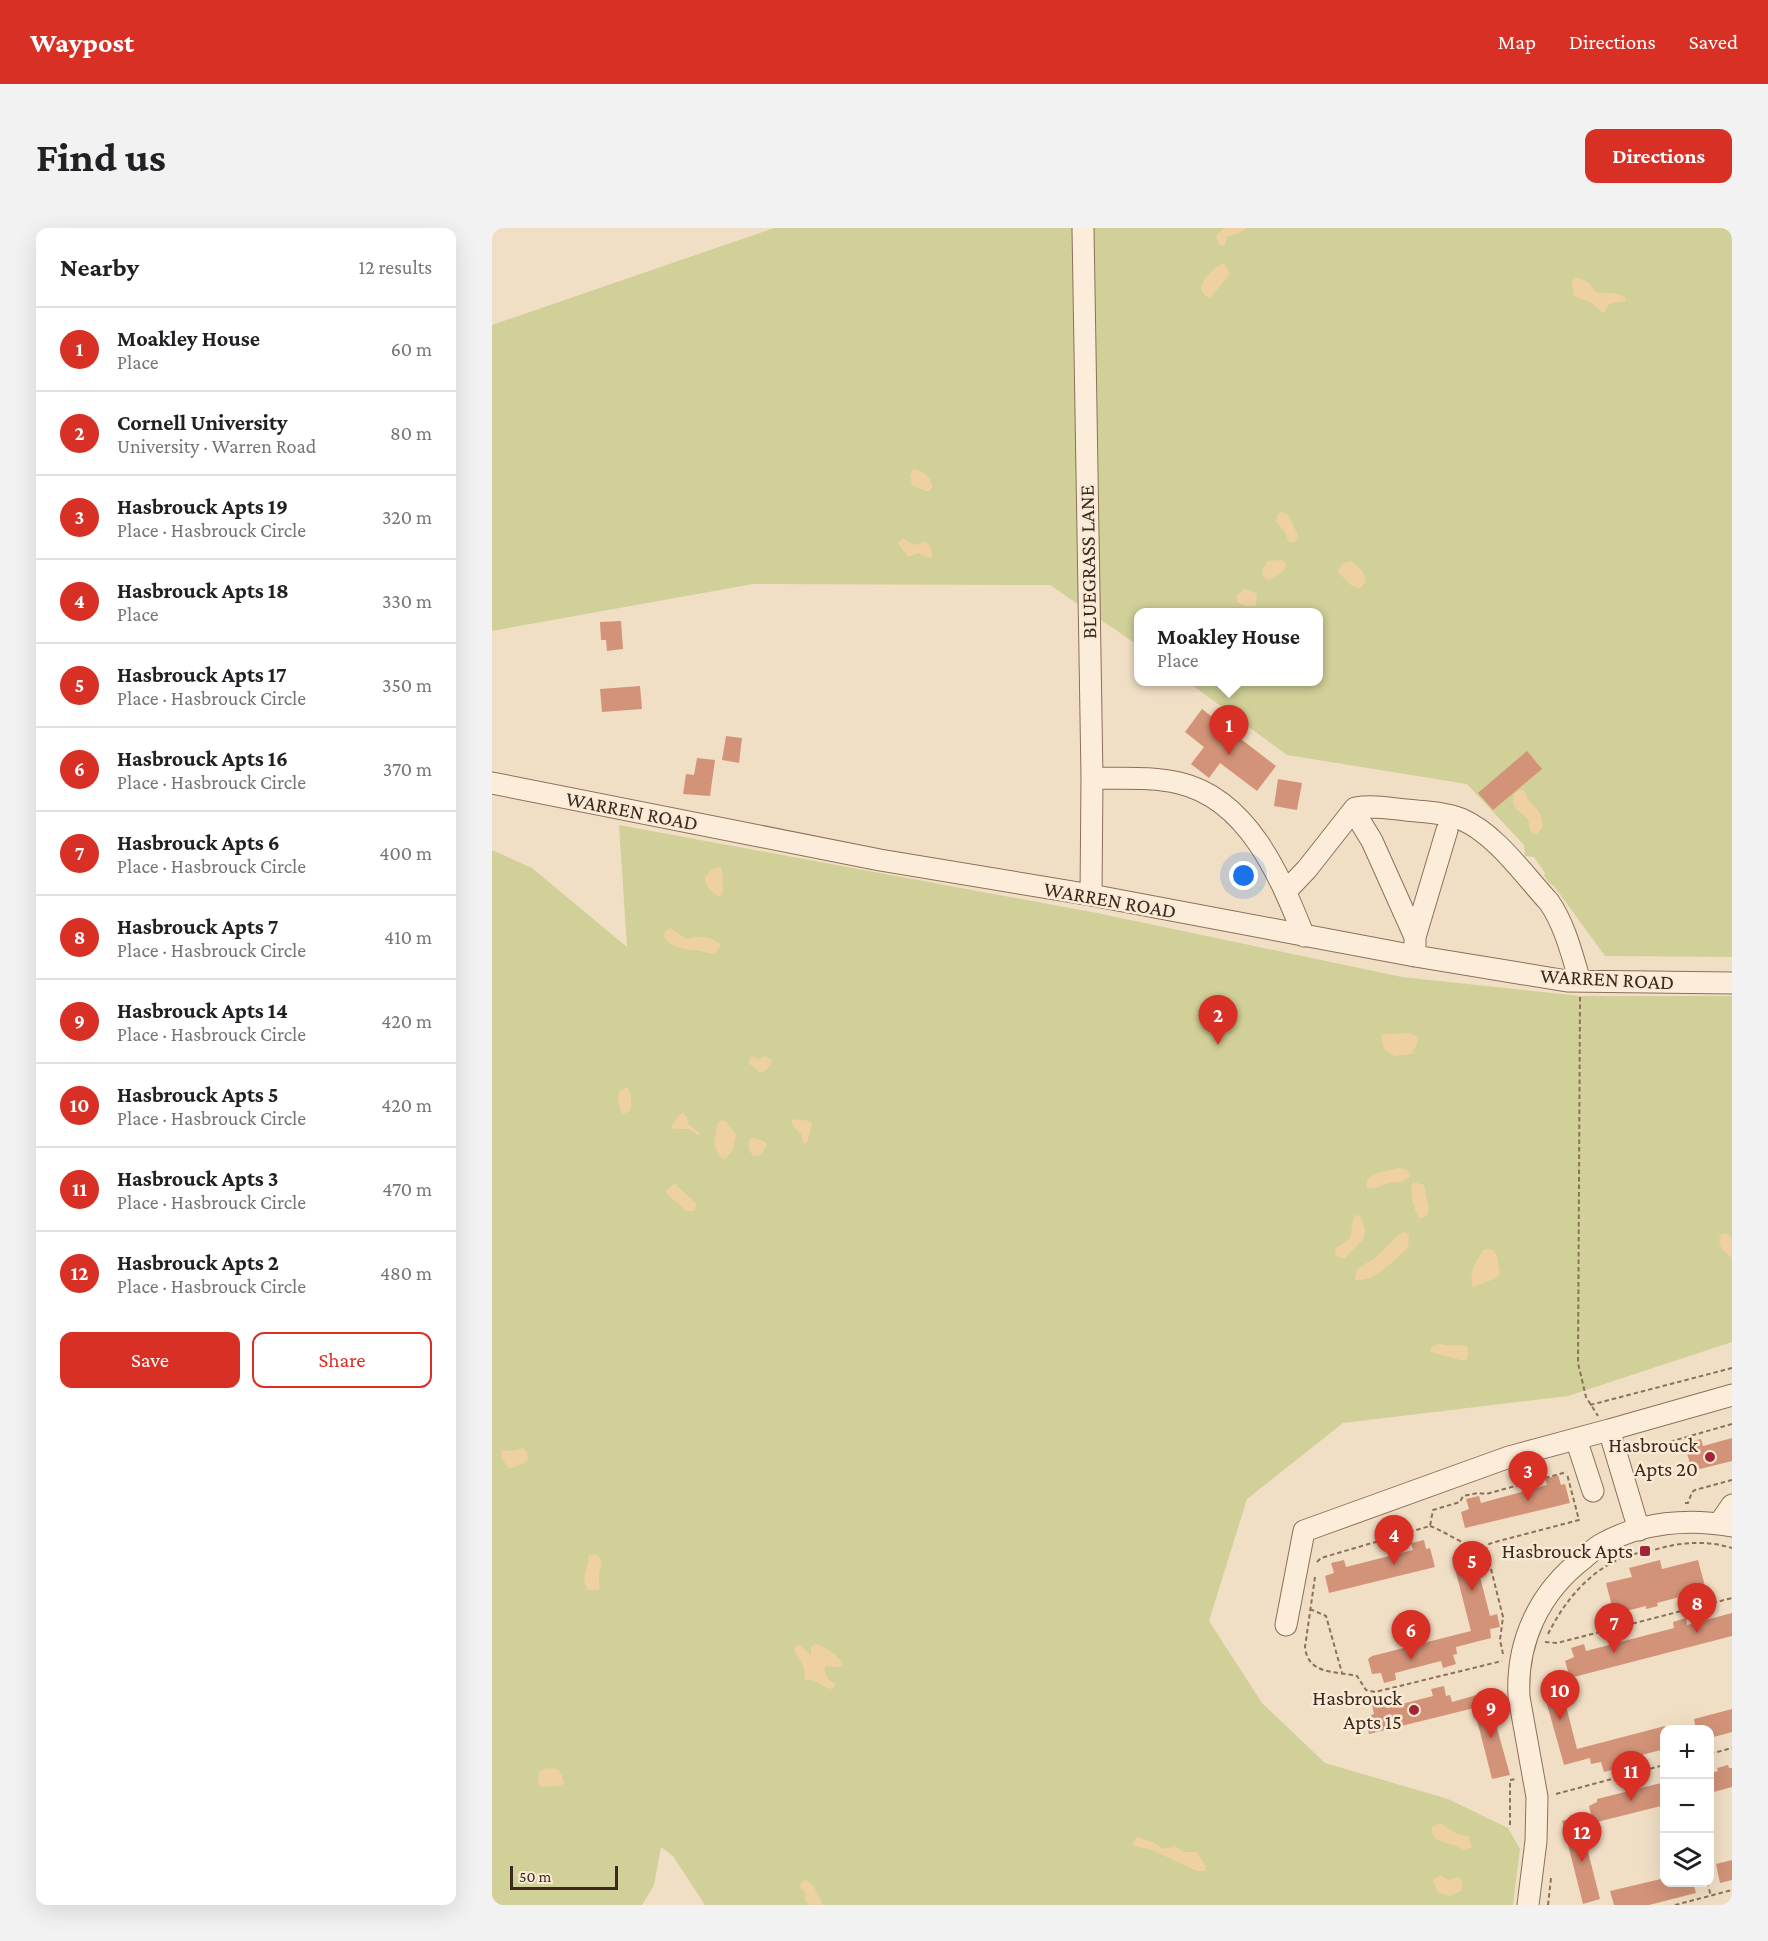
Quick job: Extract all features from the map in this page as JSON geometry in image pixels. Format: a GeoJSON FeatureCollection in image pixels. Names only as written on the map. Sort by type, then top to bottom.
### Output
{"type":"FeatureCollection","features":[{"type":"Feature","properties":{"kind":"street","name":"BLUEGRASS LANE"},"geometry":{"type":"LineString","coordinates":[[1083,228],[1092,778],[1091,895]]}},
{"type":"Feature","properties":{"kind":"street"},"geometry":{"type":"LineString","coordinates":[[1092,778],[1153,779],[1179,783],[1205,792],[1227,806],[1258,842],[1286,891],[1304,936]]}},
{"type":"Feature","properties":{"kind":"street","name":"WARREN ROAD"},"geometry":{"type":"LineString","coordinates":[[492,783],[880,860],[1091,895],[1304,936],[1415,946],[1567,981],[1732,983]]}},
{"type":"Feature","properties":{"kind":"street"},"geometry":{"type":"LineString","coordinates":[[1286,891],[1307,869],[1355,808],[1368,806],[1460,819],[1479,828],[1494,842],[1552,907],[1564,931],[1580,981]]}},
{"type":"Feature","properties":{"kind":"street"},"geometry":{"type":"LineString","coordinates":[[1358,818],[1372,841],[1415,946]]}},
{"type":"Feature","properties":{"kind":"street"},"geometry":{"type":"LineString","coordinates":[[1415,946],[1447,830]]}},
{"type":"Feature","properties":{"kind":"street"},"geometry":{"type":"LineString","coordinates":[[1286,1625],[1304,1531],[1509,1457],[1732,1395]]}},
{"type":"Feature","properties":{"kind":"street"},"geometry":{"type":"LineString","coordinates":[[1609,1430],[1639,1530]]}},
{"type":"Feature","properties":{"kind":"street"},"geometry":{"type":"LineString","coordinates":[[1576,1439],[1593,1491]]}},
{"type":"Feature","properties":{"kind":"street"},"geometry":{"type":"LineString","coordinates":[[1528,1905],[1537,1822],[1537,1797],[1518,1682],[1525,1637],[1535,1614],[1545,1596],[1566,1572],[1602,1544],[1639,1530],[1687,1521],[1726,1525],[1732,1505]]}},
{"type":"Feature","properties":{"kind":"path"},"geometry":{"type":"LineString","coordinates":[[1580,981],[1578,1364],[1589,1405],[1732,1368]]}},
{"type":"Feature","properties":{"kind":"path"},"geometry":{"type":"LineString","coordinates":[[1430,1526],[1433,1510],[1460,1502],[1463,1497],[1478,1493],[1486,1494],[1567,1472]]}},
{"type":"Feature","properties":{"kind":"path"},"geometry":{"type":"LineString","coordinates":[[1681,1504],[1688,1503],[1695,1490],[1732,1480]]}},
{"type":"Feature","properties":{"kind":"path"},"geometry":{"type":"LineString","coordinates":[[1317,1563],[1321,1558],[1430,1526],[1446,1532],[1469,1546],[1486,1549]]}},
{"type":"Feature","properties":{"kind":"path"},"geometry":{"type":"LineString","coordinates":[[1545,1642],[1564,1606],[1577,1590],[1609,1565],[1624,1558],[1679,1543],[1706,1543],[1732,1548]]}},
{"type":"Feature","properties":{"kind":"path"},"geometry":{"type":"LineString","coordinates":[[1315,1575],[1305,1643],[1306,1653],[1311,1663],[1319,1670],[1357,1676],[1366,1690],[1375,1692],[1505,1660]]}},
{"type":"Feature","properties":{"kind":"path"},"geometry":{"type":"LineString","coordinates":[[1539,1645],[1545,1642],[1557,1643],[1732,1598]]}},
{"type":"Feature","properties":{"kind":"path"},"geometry":{"type":"LineString","coordinates":[[1310,1609],[1326,1616],[1342,1673]]}},
{"type":"Feature","properties":{"kind":"path"},"geometry":{"type":"LineString","coordinates":[[1714,1753],[1732,1748]]}},
{"type":"Feature","properties":{"kind":"path"},"geometry":{"type":"LineString","coordinates":[[1555,1789],[1556,1795],[1660,1766]]}},
{"type":"Feature","properties":{"kind":"path"},"geometry":{"type":"LineString","coordinates":[[1548,1905],[1551,1872]]}},
{"type":"Feature","properties":{"kind":"path"},"geometry":{"type":"LineString","coordinates":[[1708,1887],[1711,1896]]}},
{"type":"Feature","properties":{"kind":"path"},"geometry":{"type":"LineString","coordinates":[[1675,1905],[1732,1890]]}},
{"type":"Feature","properties":{"kind":"shaded area"},"geometry":{"type":"Polygon","coordinates":[[[774,228],[1732,228],[1732,957],[1605,956],[1554,886],[1549,883],[1534,857],[1525,856],[1524,845],[1467,784],[1287,755],[1193,686],[1323,686],[1323,608],[1134,608],[1134,643],[1050,585],[753,584],[492,631],[492,325],[774,228]]]}},
{"type":"Feature","properties":{"kind":"shaded area"},"geometry":{"type":"Polygon","coordinates":[[[619,825],[1097,913],[1402,977],[1580,996],[1732,996],[1732,1342],[1568,1396],[1343,1423],[1247,1499],[1209,1621],[1262,1703],[1325,1763],[1448,1799],[1508,1828],[1520,1849],[1513,1905],[705,1905],[673,1856],[661,1847],[654,1885],[642,1905],[492,1905],[492,850],[532,868],[627,947],[619,825]]]}},
{"type":"Feature","properties":{"kind":"sand"},"geometry":{"type":"Polygon","coordinates":[[[1224,228],[1247,228],[1227,237],[1225,246],[1220,245],[1216,236],[1224,228]]]}},
{"type":"Feature","properties":{"kind":"sand"},"geometry":{"type":"Polygon","coordinates":[[[1224,263],[1230,274],[1210,298],[1204,294],[1202,284],[1214,269],[1224,263]]]}},
{"type":"Feature","properties":{"kind":"sand"},"geometry":{"type":"Polygon","coordinates":[[[1577,277],[1589,283],[1595,292],[1619,294],[1626,298],[1625,301],[1609,304],[1605,312],[1602,312],[1592,303],[1574,296],[1572,281],[1577,277]]]}},
{"type":"Feature","properties":{"kind":"sand"},"geometry":{"type":"Polygon","coordinates":[[[913,469],[929,478],[932,488],[929,491],[912,485],[910,476],[913,469]]]}},
{"type":"Feature","properties":{"kind":"sand"},"geometry":{"type":"Polygon","coordinates":[[[1282,512],[1288,515],[1298,535],[1295,542],[1289,542],[1285,532],[1276,522],[1278,514],[1282,512]]]}},
{"type":"Feature","properties":{"kind":"sand"},"geometry":{"type":"Polygon","coordinates":[[[903,538],[914,545],[924,542],[929,544],[933,557],[929,558],[918,553],[908,557],[898,543],[903,538]]]}},
{"type":"Feature","properties":{"kind":"sand"},"geometry":{"type":"Polygon","coordinates":[[[1281,560],[1286,564],[1284,571],[1269,580],[1263,577],[1262,571],[1267,561],[1281,560]]]}},
{"type":"Feature","properties":{"kind":"sand"},"geometry":{"type":"Polygon","coordinates":[[[1350,561],[1359,567],[1364,575],[1366,582],[1360,588],[1352,586],[1337,571],[1344,563],[1350,561]]]}},
{"type":"Feature","properties":{"kind":"sand"},"geometry":{"type":"Polygon","coordinates":[[[1245,589],[1257,595],[1256,606],[1245,606],[1237,602],[1237,595],[1245,589]]]}},
{"type":"Feature","properties":{"kind":"sand"},"geometry":{"type":"Polygon","coordinates":[[[1519,790],[1524,790],[1528,800],[1540,813],[1543,827],[1537,834],[1531,833],[1528,819],[1516,809],[1513,803],[1514,794],[1519,790]]]}},
{"type":"Feature","properties":{"kind":"sand"},"geometry":{"type":"Polygon","coordinates":[[[720,867],[723,891],[720,897],[709,889],[705,876],[714,868],[720,867]]]}},
{"type":"Feature","properties":{"kind":"sand"},"geometry":{"type":"Polygon","coordinates":[[[670,928],[687,939],[700,937],[712,939],[720,944],[720,947],[715,953],[711,953],[674,946],[664,936],[670,928]]]}},
{"type":"Feature","properties":{"kind":"sand"},"geometry":{"type":"Polygon","coordinates":[[[1410,1033],[1416,1036],[1418,1041],[1412,1054],[1395,1056],[1384,1049],[1381,1036],[1410,1033]]]}},
{"type":"Feature","properties":{"kind":"sand"},"geometry":{"type":"Polygon","coordinates":[[[752,1056],[758,1059],[765,1056],[772,1060],[767,1068],[759,1073],[749,1064],[752,1056]]]}},
{"type":"Feature","properties":{"kind":"sand"},"geometry":{"type":"Polygon","coordinates":[[[627,1087],[631,1096],[631,1108],[623,1114],[618,1094],[627,1087]]]}},
{"type":"Feature","properties":{"kind":"sand"},"geometry":{"type":"Polygon","coordinates":[[[683,1113],[687,1117],[688,1124],[700,1133],[698,1135],[688,1129],[671,1127],[683,1113]]]}},
{"type":"Feature","properties":{"kind":"sand"},"geometry":{"type":"Polygon","coordinates":[[[791,1119],[811,1121],[807,1143],[803,1143],[801,1134],[793,1126],[791,1119]]]}},
{"type":"Feature","properties":{"kind":"sand"},"geometry":{"type":"Polygon","coordinates":[[[721,1120],[726,1121],[736,1135],[733,1150],[725,1159],[721,1158],[714,1145],[717,1124],[721,1120]]]}},
{"type":"Feature","properties":{"kind":"sand"},"geometry":{"type":"Polygon","coordinates":[[[754,1138],[764,1141],[767,1145],[761,1155],[754,1156],[750,1151],[749,1142],[754,1138]]]}},
{"type":"Feature","properties":{"kind":"sand"},"geometry":{"type":"Polygon","coordinates":[[[1397,1168],[1407,1171],[1410,1177],[1400,1182],[1367,1188],[1367,1179],[1371,1176],[1397,1168]]]}},
{"type":"Feature","properties":{"kind":"sand"},"geometry":{"type":"Polygon","coordinates":[[[1413,1182],[1424,1185],[1429,1210],[1426,1216],[1419,1219],[1413,1200],[1413,1182]]]}},
{"type":"Feature","properties":{"kind":"sand"},"geometry":{"type":"Polygon","coordinates":[[[675,1184],[696,1203],[695,1211],[686,1211],[666,1192],[675,1184]]]}},
{"type":"Feature","properties":{"kind":"sand"},"geometry":{"type":"Polygon","coordinates":[[[1359,1215],[1365,1235],[1345,1259],[1336,1256],[1335,1249],[1350,1238],[1354,1216],[1359,1215]]]}},
{"type":"Feature","properties":{"kind":"sand"},"geometry":{"type":"Polygon","coordinates":[[[1406,1232],[1409,1235],[1408,1248],[1378,1274],[1355,1280],[1357,1269],[1375,1258],[1399,1234],[1406,1232]]]}},
{"type":"Feature","properties":{"kind":"sand"},"geometry":{"type":"Polygon","coordinates":[[[1726,1233],[1732,1237],[1732,1258],[1719,1243],[1720,1235],[1726,1233]]]}},
{"type":"Feature","properties":{"kind":"sand"},"geometry":{"type":"Polygon","coordinates":[[[1485,1249],[1494,1250],[1500,1274],[1494,1279],[1473,1287],[1474,1266],[1485,1249]]]}},
{"type":"Feature","properties":{"kind":"sand"},"geometry":{"type":"Polygon","coordinates":[[[1435,1345],[1467,1346],[1468,1356],[1464,1361],[1431,1352],[1430,1349],[1435,1345]]]}},
{"type":"Feature","properties":{"kind":"sand"},"geometry":{"type":"Polygon","coordinates":[[[523,1448],[527,1453],[526,1462],[509,1469],[501,1457],[502,1450],[511,1451],[523,1448]]]}},
{"type":"Feature","properties":{"kind":"sand"},"geometry":{"type":"Polygon","coordinates":[[[596,1554],[602,1563],[599,1590],[587,1590],[584,1581],[589,1555],[596,1554]]]}},
{"type":"Feature","properties":{"kind":"sand"},"geometry":{"type":"Polygon","coordinates":[[[798,1644],[811,1655],[811,1647],[818,1645],[831,1651],[841,1661],[841,1667],[826,1666],[824,1670],[828,1679],[835,1684],[833,1689],[814,1681],[805,1680],[804,1668],[794,1649],[798,1644]]]}},
{"type":"Feature","properties":{"kind":"sand"},"geometry":{"type":"Polygon","coordinates":[[[547,1768],[557,1769],[562,1776],[564,1783],[562,1785],[542,1787],[538,1784],[539,1772],[547,1768]]]}},
{"type":"Feature","properties":{"kind":"sand"},"geometry":{"type":"Polygon","coordinates":[[[1440,1823],[1457,1834],[1468,1836],[1472,1847],[1463,1850],[1434,1837],[1432,1827],[1440,1823]]]}},
{"type":"Feature","properties":{"kind":"sand"},"geometry":{"type":"Polygon","coordinates":[[[1138,1837],[1153,1842],[1163,1849],[1175,1846],[1184,1852],[1197,1852],[1206,1867],[1205,1871],[1197,1871],[1152,1850],[1133,1846],[1138,1837]]]}},
{"type":"Feature","properties":{"kind":"sand"},"geometry":{"type":"Polygon","coordinates":[[[1441,1875],[1448,1880],[1459,1877],[1463,1882],[1461,1891],[1450,1896],[1439,1893],[1433,1883],[1434,1879],[1441,1875]]]}},
{"type":"Feature","properties":{"kind":"sand"},"geometry":{"type":"Polygon","coordinates":[[[805,1879],[813,1885],[823,1905],[808,1905],[805,1900],[806,1893],[800,1888],[805,1879]]]}},
{"type":"Feature","properties":{"kind":"building"},"geometry":{"type":"Polygon","coordinates":[[[621,621],[623,649],[607,651],[606,640],[601,640],[600,622],[621,621]]]}},
{"type":"Feature","properties":{"kind":"building"},"geometry":{"type":"Polygon","coordinates":[[[640,686],[642,709],[602,712],[600,689],[640,686]]]}},
{"type":"Feature","properties":{"kind":"building"},"geometry":{"type":"Polygon","coordinates":[[[1202,709],[1276,766],[1257,791],[1220,763],[1209,778],[1191,764],[1204,747],[1185,732],[1202,709]]]}},
{"type":"Feature","properties":{"kind":"building"},"geometry":{"type":"Polygon","coordinates":[[[726,736],[742,738],[739,763],[722,760],[726,736]]]}},
{"type":"Feature","properties":{"kind":"building"},"geometry":{"type":"Polygon","coordinates":[[[1527,751],[1542,769],[1493,810],[1478,793],[1527,751]]]}},
{"type":"Feature","properties":{"kind":"building"},"geometry":{"type":"Polygon","coordinates":[[[697,758],[715,760],[710,796],[683,794],[686,774],[694,775],[697,758]]]}},
{"type":"Feature","properties":{"kind":"building"},"geometry":{"type":"Polygon","coordinates":[[[1278,779],[1302,783],[1297,810],[1274,806],[1278,779]]]}},
{"type":"Feature","properties":{"kind":"building","name":"Hasbrouck Apts 20"},"geometry":{"type":"Polygon","coordinates":[[[1732,1438],[1732,1461],[1692,1471],[1687,1453],[1691,1452],[1688,1442],[1701,1439],[1703,1446],[1732,1438]]]}},
{"type":"Feature","properties":{"kind":"building"},"geometry":{"type":"Polygon","coordinates":[[[1558,1475],[1561,1485],[1565,1484],[1570,1503],[1465,1528],[1461,1512],[1469,1509],[1466,1499],[1479,1496],[1481,1503],[1547,1485],[1545,1479],[1558,1475]]]}},
{"type":"Feature","properties":{"kind":"building"},"geometry":{"type":"Polygon","coordinates":[[[1424,1540],[1426,1549],[1430,1548],[1435,1567],[1329,1593],[1325,1576],[1334,1573],[1331,1563],[1344,1560],[1346,1567],[1413,1550],[1411,1543],[1424,1540]]]}},
{"type":"Feature","properties":{"kind":"building"},"geometry":{"type":"Polygon","coordinates":[[[1471,1553],[1472,1557],[1481,1554],[1484,1567],[1478,1569],[1490,1616],[1497,1614],[1500,1627],[1490,1629],[1491,1638],[1456,1647],[1457,1654],[1453,1655],[1456,1664],[1443,1668],[1441,1661],[1395,1673],[1396,1680],[1384,1683],[1381,1673],[1372,1674],[1368,1659],[1372,1656],[1471,1631],[1452,1557],[1471,1553]]]}},
{"type":"Feature","properties":{"kind":"building"},"geometry":{"type":"Polygon","coordinates":[[[1660,1560],[1662,1569],[1698,1560],[1706,1590],[1657,1603],[1658,1606],[1646,1609],[1646,1606],[1614,1614],[1606,1583],[1632,1577],[1629,1568],[1660,1560]]]}},
{"type":"Feature","properties":{"kind":"building"},"geometry":{"type":"Polygon","coordinates":[[[1732,1613],[1732,1636],[1570,1678],[1565,1661],[1574,1657],[1571,1648],[1584,1644],[1586,1651],[1674,1628],[1673,1622],[1686,1618],[1687,1625],[1732,1613]]]}},
{"type":"Feature","properties":{"kind":"building"},"geometry":{"type":"Polygon","coordinates":[[[1559,1678],[1577,1749],[1660,1727],[1660,1750],[1614,1762],[1616,1769],[1604,1772],[1601,1762],[1591,1764],[1590,1758],[1564,1765],[1541,1683],[1559,1678]]]}},
{"type":"Feature","properties":{"kind":"building"},"geometry":{"type":"Polygon","coordinates":[[[1444,1686],[1446,1696],[1450,1695],[1452,1702],[1487,1692],[1510,1775],[1492,1779],[1474,1708],[1369,1734],[1365,1718],[1374,1714],[1372,1704],[1384,1701],[1386,1708],[1433,1696],[1431,1689],[1444,1686]]]}},
{"type":"Feature","properties":{"kind":"building"},"geometry":{"type":"Polygon","coordinates":[[[1732,1709],[1732,1732],[1714,1737],[1714,1725],[1695,1725],[1694,1719],[1732,1709]]]}},
{"type":"Feature","properties":{"kind":"building"},"geometry":{"type":"Polygon","coordinates":[[[1728,1765],[1732,1768],[1732,1787],[1714,1792],[1714,1772],[1718,1771],[1717,1768],[1728,1765]]]}},
{"type":"Feature","properties":{"kind":"building"},"geometry":{"type":"Polygon","coordinates":[[[1660,1783],[1660,1806],[1593,1823],[1589,1806],[1597,1802],[1597,1799],[1660,1783]]]}},
{"type":"Feature","properties":{"kind":"building"},"geometry":{"type":"Polygon","coordinates":[[[1579,1816],[1600,1899],[1583,1904],[1562,1821],[1579,1816]]]}},
{"type":"Feature","properties":{"kind":"building"},"geometry":{"type":"Polygon","coordinates":[[[1732,1860],[1732,1880],[1720,1883],[1716,1864],[1732,1860]]]}},
{"type":"Feature","properties":{"kind":"building"},"geometry":{"type":"Polygon","coordinates":[[[1660,1879],[1660,1887],[1694,1887],[1696,1893],[1649,1905],[1614,1905],[1610,1891],[1660,1879]]]}},
{"type":"Feature","properties":{"kind":"place","name":"Moakley House"},"geometry":{"type":"Point","coordinates":[1229,755]}},
{"type":"Feature","properties":{"kind":"place","name":"Cornell University"},"geometry":{"type":"Point","coordinates":[1218,1045]}},
{"type":"Feature","properties":{"kind":"place","name":"Hasbrouck Apts 20"},"geometry":{"type":"Point","coordinates":[1710,1457]}},
{"type":"Feature","properties":{"kind":"place","name":"Hasbrouck Apts 19"},"geometry":{"type":"Point","coordinates":[1528,1501]}},
{"type":"Feature","properties":{"kind":"place","name":"Hasbrouck Apts"},"geometry":{"type":"Point","coordinates":[1645,1551]}},
{"type":"Feature","properties":{"kind":"place","name":"Hasbrouck Apts 18"},"geometry":{"type":"Point","coordinates":[1394,1565]}},
{"type":"Feature","properties":{"kind":"place","name":"Hasbrouck Apts 17"},"geometry":{"type":"Point","coordinates":[1472,1591]}},
{"type":"Feature","properties":{"kind":"place","name":"Hasbrouck Apts 7"},"geometry":{"type":"Point","coordinates":[1697,1633]}},
{"type":"Feature","properties":{"kind":"place","name":"Hasbrouck Apts 6"},"geometry":{"type":"Point","coordinates":[1614,1653]}},
{"type":"Feature","properties":{"kind":"place","name":"Hasbrouck Apts 16"},"geometry":{"type":"Point","coordinates":[1411,1660]}},
{"type":"Feature","properties":{"kind":"place","name":"Hasbrouck Apts 15"},"geometry":{"type":"Point","coordinates":[1414,1710]}},
{"type":"Feature","properties":{"kind":"place","name":"Hasbrouck Apts 5"},"geometry":{"type":"Point","coordinates":[1560,1720]}},
{"type":"Feature","properties":{"kind":"place","name":"Hasbrouck Apts 14"},"geometry":{"type":"Point","coordinates":[1491,1738]}},
{"type":"Feature","properties":{"kind":"place","name":"Hasbrouck Apts 3"},"geometry":{"type":"Point","coordinates":[1631,1801]}},
{"type":"Feature","properties":{"kind":"place","name":"Hasbrouck Apts 2"},"geometry":{"type":"Point","coordinates":[1582,1862]}}]}
